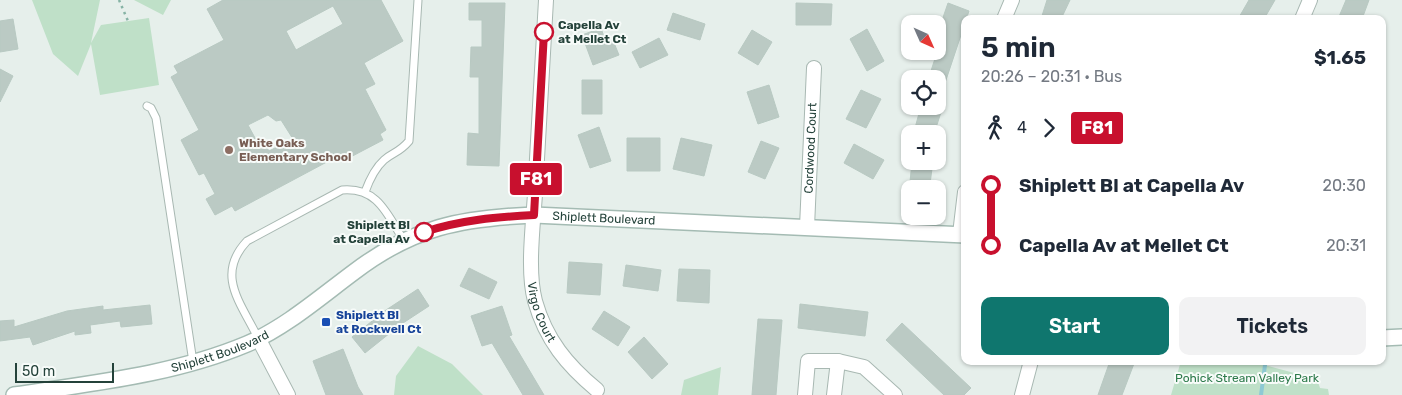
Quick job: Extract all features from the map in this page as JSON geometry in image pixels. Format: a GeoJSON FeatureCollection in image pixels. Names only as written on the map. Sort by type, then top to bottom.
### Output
{"type":"FeatureCollection","features":[{"type":"Feature","properties":{"kind":"street","name":"Virgo Court"},"geometry":{"type":"LineString","coordinates":[[546,0],[534,215],[533,290],[539,314],[547,334],[558,352],[597,390]]}},
{"type":"Feature","properties":{"kind":"street"},"geometry":{"type":"LineString","coordinates":[[1006,15],[1012,0]]}},
{"type":"Feature","properties":{"kind":"street"},"geometry":{"type":"LineString","coordinates":[[1304,15],[1310,0]]}},
{"type":"Feature","properties":{"kind":"street","name":"Cordwood Court"},"geometry":{"type":"LineString","coordinates":[[807,227],[814,68]]}},
{"type":"Feature","properties":{"kind":"street","name":"Shiplett Boulevard"},"geometry":{"type":"LineString","coordinates":[[14,395],[131,377],[193,362],[258,338],[289,321],[372,260],[404,242],[419,234],[484,217],[534,215],[961,234]]}},
{"type":"Feature","properties":{"kind":"street"},"geometry":{"type":"LineString","coordinates":[[1386,338],[1402,337]]}},
{"type":"Feature","properties":{"kind":"street"},"geometry":{"type":"LineString","coordinates":[[258,338],[288,395]]}},
{"type":"Feature","properties":{"kind":"street"},"geometry":{"type":"LineString","coordinates":[[804,395],[808,361],[838,361],[864,367],[895,395]]}},
{"type":"Feature","properties":{"kind":"street"},"geometry":{"type":"LineString","coordinates":[[834,395],[838,361]]}},
{"type":"Feature","properties":{"kind":"street"},"geometry":{"type":"LineString","coordinates":[[1022,395],[1030,365]]}},
{"type":"Feature","properties":{"kind":"lane"},"geometry":{"type":"LineString","coordinates":[[365,192],[371,178],[384,160],[400,152],[409,141],[418,0]]}},
{"type":"Feature","properties":{"kind":"lane"},"geometry":{"type":"LineString","coordinates":[[147,106],[156,118],[193,362]]}},
{"type":"Feature","properties":{"kind":"lane"},"geometry":{"type":"LineString","coordinates":[[258,338],[231,281],[231,267],[237,252],[247,241],[342,190],[356,189],[365,192],[381,205],[404,242]]}},
{"type":"Feature","properties":{"kind":"path"},"geometry":{"type":"LineString","coordinates":[[119,0],[128,21]]}},
{"type":"Feature","properties":{"kind":"green space"},"geometry":{"type":"Polygon","coordinates":[[[32,0],[100,0],[91,43],[101,25],[149,18],[159,85],[100,95],[91,44],[78,76],[53,54],[32,0]]]}},
{"type":"Feature","properties":{"kind":"green space"},"geometry":{"type":"Polygon","coordinates":[[[134,0],[171,0],[163,15],[134,0]]]}},
{"type":"Feature","properties":{"kind":"green space"},"geometry":{"type":"Polygon","coordinates":[[[418,346],[452,364],[483,395],[394,395],[396,376],[418,346]]]}},
{"type":"Feature","properties":{"kind":"green space","name":"Pohick Stream Valley Park"},"geometry":{"type":"Polygon","coordinates":[[[1180,365],[1264,365],[1317,379],[1320,388],[1328,389],[1329,395],[1171,395],[1180,365]]]}},
{"type":"Feature","properties":{"kind":"green space"},"geometry":{"type":"Polygon","coordinates":[[[721,367],[718,395],[681,395],[684,380],[721,367]]]}},
{"type":"Feature","properties":{"kind":"building"},"geometry":{"type":"Polygon","coordinates":[[[223,0],[381,0],[403,41],[364,63],[375,84],[365,89],[386,130],[380,134],[383,140],[341,162],[338,156],[235,211],[232,206],[215,215],[206,199],[215,194],[204,173],[199,175],[181,140],[199,130],[171,77],[178,73],[174,66],[224,40],[207,9],[223,0]],[[333,6],[286,31],[296,50],[343,24],[333,6]],[[268,115],[248,125],[261,149],[267,148],[269,151],[293,139],[281,120],[276,121],[268,115]]]}},
{"type":"Feature","properties":{"kind":"building"},"geometry":{"type":"Polygon","coordinates":[[[1047,0],[1070,0],[1063,15],[1042,15],[1047,0]]]}},
{"type":"Feature","properties":{"kind":"building"},"geometry":{"type":"Polygon","coordinates":[[[1249,0],[1275,0],[1266,15],[1240,15],[1249,0]]]}},
{"type":"Feature","properties":{"kind":"building"},"geometry":{"type":"Polygon","coordinates":[[[1346,0],[1369,0],[1363,15],[1340,15],[1346,0]]]}},
{"type":"Feature","properties":{"kind":"building"},"geometry":{"type":"Polygon","coordinates":[[[469,3],[505,3],[499,166],[467,165],[468,133],[479,134],[479,77],[470,77],[471,47],[482,47],[482,20],[469,20],[469,3]]]}},
{"type":"Feature","properties":{"kind":"building"},"geometry":{"type":"Polygon","coordinates":[[[796,3],[832,4],[831,25],[796,25],[796,3]]]}},
{"type":"Feature","properties":{"kind":"building"},"geometry":{"type":"Polygon","coordinates":[[[948,3],[969,11],[968,15],[961,15],[961,35],[946,80],[946,70],[931,70],[935,60],[946,60],[946,15],[944,15],[948,3]]]}},
{"type":"Feature","properties":{"kind":"building"},"geometry":{"type":"Polygon","coordinates":[[[673,13],[705,24],[700,40],[667,30],[673,13]]]}},
{"type":"Feature","properties":{"kind":"building"},"geometry":{"type":"Polygon","coordinates":[[[13,19],[18,49],[0,52],[0,21],[13,19]]]}},
{"type":"Feature","properties":{"kind":"building"},"geometry":{"type":"Polygon","coordinates":[[[601,28],[605,40],[612,38],[619,55],[593,65],[582,35],[601,28]]]}},
{"type":"Feature","properties":{"kind":"building"},"geometry":{"type":"Polygon","coordinates":[[[867,29],[884,61],[867,71],[850,39],[867,29]]]}},
{"type":"Feature","properties":{"kind":"building"},"geometry":{"type":"Polygon","coordinates":[[[752,30],[772,42],[758,65],[738,53],[752,30]]]}},
{"type":"Feature","properties":{"kind":"building"},"geometry":{"type":"Polygon","coordinates":[[[659,38],[668,55],[640,68],[632,52],[659,38]]]}},
{"type":"Feature","properties":{"kind":"building"},"geometry":{"type":"Polygon","coordinates":[[[0,69],[13,76],[0,102],[0,69]]]}},
{"type":"Feature","properties":{"kind":"building"},"geometry":{"type":"Polygon","coordinates":[[[582,80],[602,80],[602,114],[582,114],[582,80]]]}},
{"type":"Feature","properties":{"kind":"building"},"geometry":{"type":"Polygon","coordinates":[[[769,85],[779,117],[758,124],[747,92],[769,85]]]}},
{"type":"Feature","properties":{"kind":"building"},"geometry":{"type":"Polygon","coordinates":[[[861,90],[881,99],[866,128],[846,119],[861,90]]]}},
{"type":"Feature","properties":{"kind":"building"},"geometry":{"type":"Polygon","coordinates":[[[919,115],[940,115],[937,125],[916,125],[919,115]]]}},
{"type":"Feature","properties":{"kind":"building"},"geometry":{"type":"Polygon","coordinates":[[[599,127],[611,161],[590,168],[578,135],[599,127]]]}},
{"type":"Feature","properties":{"kind":"building"},"geometry":{"type":"Polygon","coordinates":[[[627,138],[660,138],[660,171],[627,171],[627,138]]]}},
{"type":"Feature","properties":{"kind":"building"},"geometry":{"type":"Polygon","coordinates":[[[681,138],[712,145],[704,176],[673,169],[681,138]]]}},
{"type":"Feature","properties":{"kind":"building"},"geometry":{"type":"Polygon","coordinates":[[[761,141],[779,148],[765,179],[748,172],[761,141]]]}},
{"type":"Feature","properties":{"kind":"building"},"geometry":{"type":"Polygon","coordinates":[[[854,144],[884,160],[873,179],[844,163],[854,144]]]}},
{"type":"Feature","properties":{"kind":"building"},"geometry":{"type":"Polygon","coordinates":[[[911,170],[932,170],[931,180],[910,180],[911,170]]]}},
{"type":"Feature","properties":{"kind":"building"},"geometry":{"type":"Polygon","coordinates":[[[569,262],[602,264],[600,295],[567,293],[569,262]]]}},
{"type":"Feature","properties":{"kind":"building"},"geometry":{"type":"Polygon","coordinates":[[[626,265],[661,270],[658,291],[623,286],[626,265]]]}},
{"type":"Feature","properties":{"kind":"building"},"geometry":{"type":"Polygon","coordinates":[[[469,268],[497,282],[489,299],[460,286],[469,268]]]}},
{"type":"Feature","properties":{"kind":"building"},"geometry":{"type":"Polygon","coordinates":[[[679,269],[710,270],[709,303],[677,301],[679,269]]]}},
{"type":"Feature","properties":{"kind":"building"},"geometry":{"type":"Polygon","coordinates":[[[418,289],[429,306],[400,325],[365,353],[352,337],[386,310],[418,289]]]}},
{"type":"Feature","properties":{"kind":"building"},"geometry":{"type":"Polygon","coordinates":[[[800,304],[868,312],[865,336],[798,328],[800,304]]]}},
{"type":"Feature","properties":{"kind":"building"},"geometry":{"type":"Polygon","coordinates":[[[150,305],[152,324],[121,327],[120,321],[90,325],[91,333],[75,335],[75,331],[33,345],[30,337],[0,341],[0,321],[14,320],[14,327],[67,311],[103,306],[103,310],[150,305]]]}},
{"type":"Feature","properties":{"kind":"building"},"geometry":{"type":"Polygon","coordinates":[[[502,306],[512,335],[509,336],[544,395],[523,395],[492,343],[482,346],[471,316],[502,306]]]}},
{"type":"Feature","properties":{"kind":"building"},"geometry":{"type":"Polygon","coordinates":[[[604,311],[630,327],[618,346],[592,329],[604,311]]]}},
{"type":"Feature","properties":{"kind":"building"},"geometry":{"type":"Polygon","coordinates":[[[758,319],[782,320],[776,395],[752,395],[758,319]]]}},
{"type":"Feature","properties":{"kind":"building"},"geometry":{"type":"Polygon","coordinates":[[[902,323],[971,388],[964,395],[944,395],[886,340],[902,323]]]}},
{"type":"Feature","properties":{"kind":"building"},"geometry":{"type":"Polygon","coordinates":[[[644,337],[668,364],[652,379],[628,352],[644,337]]]}},
{"type":"Feature","properties":{"kind":"building"},"geometry":{"type":"Polygon","coordinates":[[[343,349],[363,395],[326,395],[313,361],[343,349]]]}},
{"type":"Feature","properties":{"kind":"building"},"geometry":{"type":"Polygon","coordinates":[[[1109,365],[1133,365],[1122,395],[1098,395],[1109,365]]]}},
{"type":"Feature","properties":{"kind":"waterway"},"geometry":{"type":"LineString","coordinates":[[1261,395],[1265,365]]}},
{"type":"Feature","properties":{"kind":"bus line","name":"F81"},"geometry":{"type":"LineString","coordinates":[[424,232],[484,217],[534,215],[544,32]]}},
{"type":"Feature","properties":{"kind":"place","name":"Capella Av at Mellet Ct"},"geometry":{"type":"Point","coordinates":[544,32]}},
{"type":"Feature","properties":{"kind":"place","name":"White Oaks Elementary School"},"geometry":{"type":"Point","coordinates":[229,150]}},
{"type":"Feature","properties":{"kind":"place","name":"Shiplett Bl at Capella Av"},"geometry":{"type":"Point","coordinates":[424,232]}},
{"type":"Feature","properties":{"kind":"place","name":"Shiplett Bl at Rockwell Ct"},"geometry":{"type":"Point","coordinates":[326,322]}}]}
